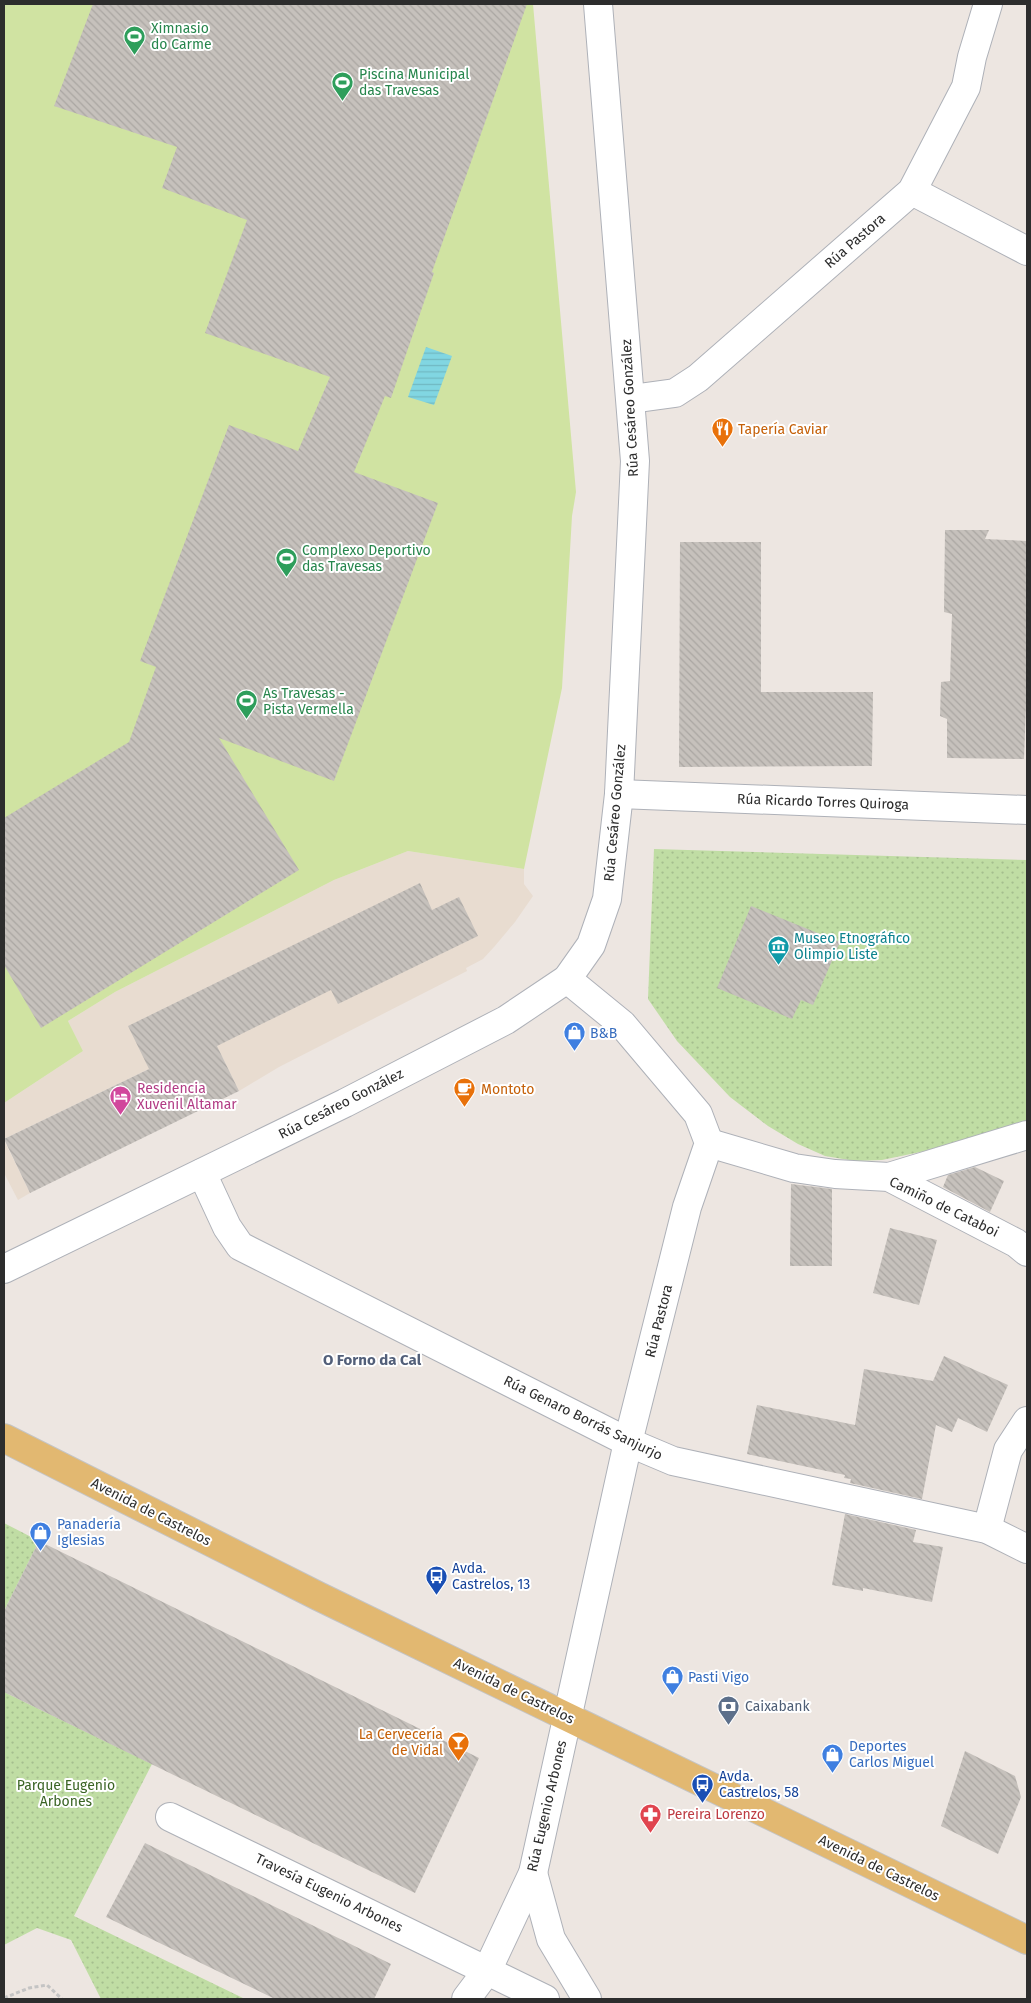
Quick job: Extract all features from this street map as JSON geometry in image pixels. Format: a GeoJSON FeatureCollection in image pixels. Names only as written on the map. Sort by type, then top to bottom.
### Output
{"type":"FeatureCollection","features":[{"type":"Feature","properties":{"kind":"main road","name":"Avenida de Castrelos"},"geometry":{"type":"LineString","coordinates":[[4,1438],[318,1596],[1027,1940]]}},
{"type":"Feature","properties":{"kind":"street","name":"Rúa Cesáreo González"},"geometry":{"type":"LineString","coordinates":[[4,1269],[345,1103],[506,1020],[567,979],[590,944],[607,899],[619,794],[635,461],[598,4]]}},
{"type":"Feature","properties":{"kind":"street","name":"Rúa Pastora"},"geometry":{"type":"LineString","coordinates":[[631,399],[675,393],[698,378],[912,191],[966,87],[982,5]]}},
{"type":"Feature","properties":{"kind":"street"},"geometry":{"type":"LineString","coordinates":[[912,191],[1027,251]]}},
{"type":"Feature","properties":{"kind":"street","name":"Rúa Ricardo Torres Quiroga"},"geometry":{"type":"LineString","coordinates":[[619,794],[1027,810]]}},
{"type":"Feature","properties":{"kind":"street"},"geometry":{"type":"LineString","coordinates":[[567,979],[622,1024],[698,1114],[709,1143]]}},
{"type":"Feature","properties":{"kind":"street"},"geometry":{"type":"LineString","coordinates":[[889,1178],[1027,1135]]}},
{"type":"Feature","properties":{"kind":"street","name":"Rúa Pastora"},"geometry":{"type":"LineString","coordinates":[[567,1717],[628,1442],[687,1207],[709,1143]]}},
{"type":"Feature","properties":{"kind":"street","name":"Camiño de Cataboi"},"geometry":{"type":"LineString","coordinates":[[709,1143],[794,1168],[836,1174],[889,1178],[1016,1243],[1027,1252]]}},
{"type":"Feature","properties":{"kind":"street","name":"Rúa Genaro Borrás Sanjurjo"},"geometry":{"type":"LineString","coordinates":[[202,1173],[228,1227],[240,1246],[628,1442],[673,1461],[987,1529],[1027,1549]]}},
{"type":"Feature","properties":{"kind":"street"},"geometry":{"type":"LineString","coordinates":[[987,1529],[1008,1450],[1027,1422]]}},
{"type":"Feature","properties":{"kind":"street","name":"Rúa Eugenio Arbones"},"geometry":{"type":"LineString","coordinates":[[466,1999],[487,1972],[532,1873],[567,1717]]}},
{"type":"Feature","properties":{"kind":"street","name":"Travesía Eugenio Arbones"},"geometry":{"type":"LineString","coordinates":[[170,1816],[545,1999]]}},
{"type":"Feature","properties":{"kind":"street"},"geometry":{"type":"LineString","coordinates":[[532,1873],[551,1939],[586,1999]]}},
{"type":"Feature","properties":{"kind":"path"},"geometry":{"type":"LineString","coordinates":[[4,1998],[29,1988],[47,1985],[62,1999]]}},
{"type":"Feature","properties":{"kind":"shaded area"},"geometry":{"type":"Polygon","coordinates":[[[408,851],[524,869],[524,884],[533,896],[494,947],[483,959],[466,968],[467,971],[279,1067],[239,1091],[213,1038],[4,1139],[4,1103],[83,1051],[68,1021],[115,992],[334,880],[408,851]]]}},
{"type":"Feature","properties":{"kind":"shaded area"},"geometry":{"type":"Polygon","coordinates":[[[4,1140],[30,1193],[18,1200],[4,1173],[4,1140]]]}},
{"type":"Feature","properties":{"kind":"green space","name":"Complexo Deportivo das Travesas"},"geometry":{"type":"Polygon","coordinates":[[[4,4],[533,4],[576,492],[572,516],[562,688],[524,869],[408,851],[334,880],[115,992],[68,1021],[83,1051],[4,1103],[4,4]]]}},
{"type":"Feature","properties":{"kind":"green space"},"geometry":{"type":"Polygon","coordinates":[[[654,849],[1027,860],[1027,1122],[925,1151],[882,1160],[855,1161],[825,1156],[798,1144],[768,1126],[730,1097],[677,1041],[648,999],[654,849]]]}},
{"type":"Feature","properties":{"kind":"green space"},"geometry":{"type":"Polygon","coordinates":[[[4,1523],[39,1541],[4,1611],[4,1523]]]}},
{"type":"Feature","properties":{"kind":"green space","name":"Parque Eugenio Arbones"},"geometry":{"type":"Polygon","coordinates":[[[4,1692],[152,1764],[74,1916],[245,1999],[101,1999],[71,1940],[37,1928],[4,1945],[4,1692]]]}},
{"type":"Feature","properties":{"kind":"water"},"geometry":{"type":"Polygon","coordinates":[[[426,347],[452,356],[434,405],[408,397],[426,347]]]}},
{"type":"Feature","properties":{"kind":"building"},"geometry":{"type":"Polygon","coordinates":[[[93,4],[527,4],[432,272],[434,273],[391,398],[385,396],[354,472],[438,503],[334,781],[219,738],[299,870],[41,1028],[4,965],[4,818],[129,742],[156,667],[140,661],[229,425],[298,451],[330,377],[205,333],[247,220],[162,188],[177,147],[54,106],[93,4]]]}},
{"type":"Feature","properties":{"kind":"building"},"geometry":{"type":"Polygon","coordinates":[[[945,530],[989,530],[985,539],[1027,541],[1027,679],[1024,759],[947,758],[947,719],[940,716],[941,682],[950,681],[952,614],[944,612],[945,530]]]}},
{"type":"Feature","properties":{"kind":"building"},"geometry":{"type":"Polygon","coordinates":[[[680,542],[761,542],[761,692],[873,692],[872,766],[679,767],[680,542]]]}},
{"type":"Feature","properties":{"kind":"building"},"geometry":{"type":"Polygon","coordinates":[[[420,883],[432,910],[459,897],[478,936],[338,1004],[331,990],[217,1046],[239,1091],[30,1193],[4,1139],[149,1069],[128,1026],[420,883]]]}},
{"type":"Feature","properties":{"kind":"building","name":"Museo Etnográfico Olimpio Liste"},"geometry":{"type":"Polygon","coordinates":[[[751,906],[840,942],[813,1005],[801,1000],[792,1019],[717,988],[751,906]]]}},
{"type":"Feature","properties":{"kind":"building"},"geometry":{"type":"Polygon","coordinates":[[[975,1167],[1004,1181],[990,1212],[943,1187],[948,1175],[975,1167]]]}},
{"type":"Feature","properties":{"kind":"building"},"geometry":{"type":"Polygon","coordinates":[[[791,1184],[832,1189],[832,1266],[790,1266],[791,1184]]]}},
{"type":"Feature","properties":{"kind":"building"},"geometry":{"type":"Polygon","coordinates":[[[890,1228],[937,1240],[919,1305],[873,1293],[890,1228]]]}},
{"type":"Feature","properties":{"kind":"building"},"geometry":{"type":"Polygon","coordinates":[[[944,1356],[1008,1385],[987,1432],[958,1418],[952,1432],[936,1425],[922,1499],[850,1483],[851,1479],[844,1478],[845,1475],[747,1454],[757,1405],[855,1425],[864,1369],[933,1381],[944,1356]]]}},
{"type":"Feature","properties":{"kind":"building"},"geometry":{"type":"Polygon","coordinates":[[[845,1514],[916,1530],[913,1542],[943,1547],[932,1602],[863,1588],[863,1591],[832,1585],[845,1514]]]}},
{"type":"Feature","properties":{"kind":"building"},"geometry":{"type":"Polygon","coordinates":[[[39,1541],[479,1758],[415,1893],[4,1692],[4,1611],[39,1541]]]}},
{"type":"Feature","properties":{"kind":"building"},"geometry":{"type":"Polygon","coordinates":[[[965,1751],[1015,1776],[1021,1797],[998,1854],[941,1826],[965,1751]]]}},
{"type":"Feature","properties":{"kind":"building"},"geometry":{"type":"Polygon","coordinates":[[[145,1843],[391,1964],[374,1999],[275,1999],[106,1917],[145,1843]]]}},
{"type":"Feature","properties":{"kind":"place","name":"Ximnasio do Carme"},"geometry":{"type":"Point","coordinates":[135,55]}},
{"type":"Feature","properties":{"kind":"place","name":"Piscina Municipal das Travesas"},"geometry":{"type":"Point","coordinates":[343,101]}},
{"type":"Feature","properties":{"kind":"place","name":"Tapería Caviar"},"geometry":{"type":"Point","coordinates":[722,448]}},
{"type":"Feature","properties":{"kind":"place","name":"Complexo Deportivo das Travesas"},"geometry":{"type":"Point","coordinates":[286,577]}},
{"type":"Feature","properties":{"kind":"place","name":"As Travesas - Pista Vermella"},"geometry":{"type":"Point","coordinates":[247,720]}},
{"type":"Feature","properties":{"kind":"place","name":"Museo Etnográfico Olimpio Liste"},"geometry":{"type":"Point","coordinates":[778,965]}},
{"type":"Feature","properties":{"kind":"place","name":"B&B"},"geometry":{"type":"Point","coordinates":[574,1052]}},
{"type":"Feature","properties":{"kind":"place","name":"Montoto"},"geometry":{"type":"Point","coordinates":[465,1108]}},
{"type":"Feature","properties":{"kind":"place","name":"Residencia Xuvenil Altamar"},"geometry":{"type":"Point","coordinates":[121,1115]}},
{"type":"Feature","properties":{"kind":"place","name":"Panadería Iglesias"},"geometry":{"type":"Point","coordinates":[41,1551]}},
{"type":"Feature","properties":{"kind":"place","name":"Avda. Castrelos, 13"},"geometry":{"type":"Point","coordinates":[436,1595]}},
{"type":"Feature","properties":{"kind":"place","name":"Pasti Vigo"},"geometry":{"type":"Point","coordinates":[672,1696]}},
{"type":"Feature","properties":{"kind":"place","name":"Caixabank"},"geometry":{"type":"Point","coordinates":[729,1725]}},
{"type":"Feature","properties":{"kind":"place","name":"La Cervecería de Vidal"},"geometry":{"type":"Point","coordinates":[459,1761]}},
{"type":"Feature","properties":{"kind":"place","name":"Deportes Carlos Miguel"},"geometry":{"type":"Point","coordinates":[833,1773]}},
{"type":"Feature","properties":{"kind":"place","name":"Avda. Castrelos, 58"},"geometry":{"type":"Point","coordinates":[703,1803]}},
{"type":"Feature","properties":{"kind":"place","name":"Pereira Lorenzo"},"geometry":{"type":"Point","coordinates":[651,1833]}},
{"type":"Feature","properties":{"kind":"district","name":"O Forno da Cal"},"geometry":{"type":"Point","coordinates":[372,1360]}}]}
